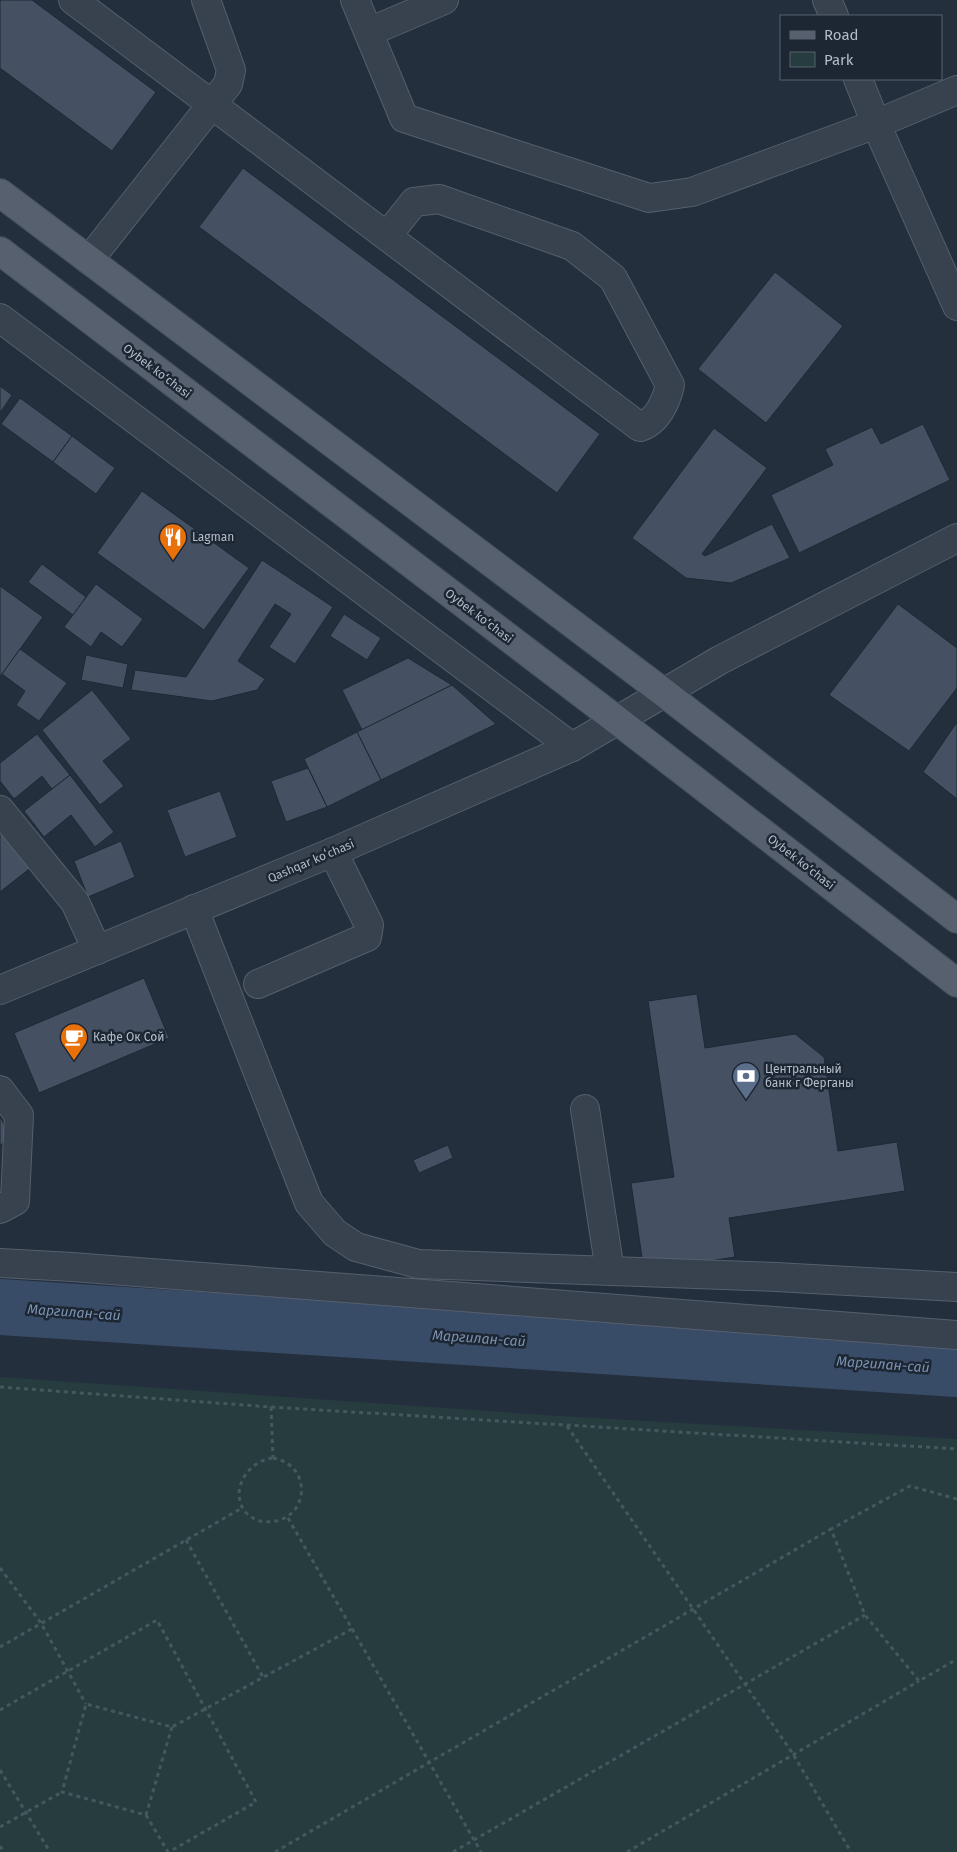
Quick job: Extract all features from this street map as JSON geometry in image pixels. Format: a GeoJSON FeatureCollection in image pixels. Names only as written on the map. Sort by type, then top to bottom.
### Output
{"type":"FeatureCollection","features":[{"type":"Feature","properties":{"kind":"main road"},"geometry":{"type":"LineString","coordinates":[[0,193],[662,692],[957,919]]}},
{"type":"Feature","properties":{"kind":"main road","name":"Oybek ko‘chasi"},"geometry":{"type":"LineString","coordinates":[[0,251],[618,720],[957,983]]}},
{"type":"Feature","properties":{"kind":"street"},"geometry":{"type":"LineString","coordinates":[[73,0],[640,427],[650,424],[667,399],[670,385],[613,278],[572,246],[439,199],[414,202],[387,236]]}},
{"type":"Feature","properties":{"kind":"street"},"geometry":{"type":"LineString","coordinates":[[88,260],[228,84],[231,70],[206,0]]}},
{"type":"Feature","properties":{"kind":"street"},"geometry":{"type":"LineString","coordinates":[[355,0],[404,118],[649,198],[692,192],[876,124],[957,90]]}},
{"type":"Feature","properties":{"kind":"street"},"geometry":{"type":"LineString","coordinates":[[369,32],[444,0]]}},
{"type":"Feature","properties":{"kind":"street"},"geometry":{"type":"LineString","coordinates":[[827,0],[834,15]]}},
{"type":"Feature","properties":{"kind":"street"},"geometry":{"type":"LineString","coordinates":[[858,80],[957,306]]}},
{"type":"Feature","properties":{"kind":"street"},"geometry":{"type":"LineString","coordinates":[[0,318],[572,747]]}},
{"type":"Feature","properties":{"kind":"street","name":"Qashqar koʻchasi"},"geometry":{"type":"LineString","coordinates":[[0,990],[333,852],[572,747],[662,692],[720,660],[957,538]]}},
{"type":"Feature","properties":{"kind":"street"},"geometry":{"type":"LineString","coordinates":[[0,810],[75,902],[97,950]]}},
{"type":"Feature","properties":{"kind":"street"},"geometry":{"type":"LineString","coordinates":[[258,984],[367,937],[369,925],[333,852]]}},
{"type":"Feature","properties":{"kind":"street"},"geometry":{"type":"LineString","coordinates":[[194,909],[309,1203],[335,1233],[356,1247],[418,1264],[957,1287]]}},
{"type":"Feature","properties":{"kind":"street"},"geometry":{"type":"LineString","coordinates":[[0,1090],[19,1115],[15,1201],[0,1209]]}},
{"type":"Feature","properties":{"kind":"street"},"geometry":{"type":"LineString","coordinates":[[585,1109],[610,1271]]}},
{"type":"Feature","properties":{"kind":"street"},"geometry":{"type":"LineString","coordinates":[[0,1264],[72,1267],[957,1335]]}},
{"type":"Feature","properties":{"kind":"path"},"geometry":{"type":"LineString","coordinates":[[0,1387],[271,1407],[957,1449]]}},
{"type":"Feature","properties":{"kind":"path"},"geometry":{"type":"LineString","coordinates":[[271,1407],[273,1458]]}},
{"type":"Feature","properties":{"kind":"path"},"geometry":{"type":"LineString","coordinates":[[567,1426],[794,1754],[850,1852]]}},
{"type":"Feature","properties":{"kind":"path"},"geometry":{"type":"LineString","coordinates":[[273,1458],[290,1464],[300,1480],[300,1498],[298,1506],[288,1518],[279,1521],[258,1520],[249,1516],[242,1508],[238,1491],[241,1483],[257,1463],[273,1458]]}},
{"type":"Feature","properties":{"kind":"path"},"geometry":{"type":"LineString","coordinates":[[275,1852],[831,1529],[910,1486],[957,1499]]}},
{"type":"Feature","properties":{"kind":"path"},"geometry":{"type":"LineString","coordinates":[[0,1647],[242,1508]]}},
{"type":"Feature","properties":{"kind":"path"},"geometry":{"type":"LineString","coordinates":[[288,1518],[481,1852]]}},
{"type":"Feature","properties":{"kind":"path"},"geometry":{"type":"LineString","coordinates":[[831,1529],[865,1615],[919,1681]]}},
{"type":"Feature","properties":{"kind":"path"},"geometry":{"type":"LineString","coordinates":[[186,1540],[263,1677]]}},
{"type":"Feature","properties":{"kind":"path"},"geometry":{"type":"LineString","coordinates":[[0,1568],[22,1595],[41,1623],[86,1704],[62,1792]]}},
{"type":"Feature","properties":{"kind":"path"},"geometry":{"type":"LineString","coordinates":[[453,1852],[865,1615]]}},
{"type":"Feature","properties":{"kind":"path"},"geometry":{"type":"LineString","coordinates":[[0,1710],[157,1620],[256,1802],[168,1852],[146,1814],[62,1792],[0,1827]]}},
{"type":"Feature","properties":{"kind":"path"},"geometry":{"type":"LineString","coordinates":[[146,1814],[172,1727],[352,1629]]}},
{"type":"Feature","properties":{"kind":"path"},"geometry":{"type":"LineString","coordinates":[[627,1852],[957,1659]]}},
{"type":"Feature","properties":{"kind":"path"},"geometry":{"type":"LineString","coordinates":[[86,1704],[172,1727]]}},
{"type":"Feature","properties":{"kind":"path"},"geometry":{"type":"LineString","coordinates":[[0,1770],[50,1852]]}},
{"type":"Feature","properties":{"kind":"path"},"geometry":{"type":"LineString","coordinates":[[0,1846],[4,1852]]}},
{"type":"Feature","properties":{"kind":"green space"},"geometry":{"type":"Polygon","coordinates":[[[0,1377],[560,1416],[957,1439],[957,1852],[0,1852],[0,1377]]]}},
{"type":"Feature","properties":{"kind":"building"},"geometry":{"type":"Polygon","coordinates":[[[0,0],[32,0],[156,92],[112,151],[0,68],[0,0]]]}},
{"type":"Feature","properties":{"kind":"building"},"geometry":{"type":"Polygon","coordinates":[[[243,168],[600,434],[557,493],[199,227],[243,168]]]}},
{"type":"Feature","properties":{"kind":"building"},"geometry":{"type":"Polygon","coordinates":[[[775,272],[843,326],[766,423],[698,369],[775,272]]]}},
{"type":"Feature","properties":{"kind":"building"},"geometry":{"type":"Polygon","coordinates":[[[0,386],[12,395],[0,413],[0,386]]]}},
{"type":"Feature","properties":{"kind":"building"},"geometry":{"type":"Polygon","coordinates":[[[20,398],[72,436],[53,462],[1,424],[20,398]]]}},
{"type":"Feature","properties":{"kind":"building"},"geometry":{"type":"Polygon","coordinates":[[[923,424],[950,480],[799,553],[771,495],[833,465],[825,449],[872,427],[881,444],[923,424]]]}},
{"type":"Feature","properties":{"kind":"building"},"geometry":{"type":"Polygon","coordinates":[[[714,428],[767,468],[702,554],[705,556],[772,524],[790,558],[731,583],[686,578],[632,538],[714,428]]]}},
{"type":"Feature","properties":{"kind":"building"},"geometry":{"type":"Polygon","coordinates":[[[72,436],[115,468],[96,494],[53,462],[72,436]]]}},
{"type":"Feature","properties":{"kind":"building","name":"Lagman"},"geometry":{"type":"Polygon","coordinates":[[[142,491],[249,568],[204,630],[97,553],[142,491]]]}},
{"type":"Feature","properties":{"kind":"building"},"geometry":{"type":"Polygon","coordinates":[[[262,560],[333,607],[295,664],[269,647],[291,614],[275,604],[238,661],[265,679],[257,690],[212,701],[131,690],[135,670],[186,677],[262,560]]]}},
{"type":"Feature","properties":{"kind":"building"},"geometry":{"type":"Polygon","coordinates":[[[42,564],[86,597],[73,615],[28,582],[42,564]]]}},
{"type":"Feature","properties":{"kind":"building"},"geometry":{"type":"Polygon","coordinates":[[[96,584],[143,619],[122,647],[101,632],[91,647],[64,627],[96,584]]]}},
{"type":"Feature","properties":{"kind":"building"},"geometry":{"type":"Polygon","coordinates":[[[0,586],[43,617],[0,677],[0,586]]]}},
{"type":"Feature","properties":{"kind":"building"},"geometry":{"type":"Polygon","coordinates":[[[898,604],[957,648],[957,688],[909,751],[829,695],[898,604]]]}},
{"type":"Feature","properties":{"kind":"building"},"geometry":{"type":"Polygon","coordinates":[[[344,614],[381,638],[367,660],[330,636],[344,614]]]}},
{"type":"Feature","properties":{"kind":"building"},"geometry":{"type":"Polygon","coordinates":[[[20,649],[67,683],[39,721],[16,705],[25,691],[2,674],[20,649]]]}},
{"type":"Feature","properties":{"kind":"building"},"geometry":{"type":"Polygon","coordinates":[[[86,655],[128,664],[123,688],[81,680],[86,655]]]}},
{"type":"Feature","properties":{"kind":"building"},"geometry":{"type":"Polygon","coordinates":[[[408,658],[452,685],[362,730],[342,690],[408,658]]]}},
{"type":"Feature","properties":{"kind":"building"},"geometry":{"type":"Polygon","coordinates":[[[452,685],[496,724],[381,780],[357,732],[452,685]]]}},
{"type":"Feature","properties":{"kind":"building"},"geometry":{"type":"Polygon","coordinates":[[[92,690],[131,739],[103,761],[124,786],[100,805],[42,730],[92,690]]]}},
{"type":"Feature","properties":{"kind":"building"},"geometry":{"type":"Polygon","coordinates":[[[957,722],[957,799],[923,772],[957,722]]]}},
{"type":"Feature","properties":{"kind":"building"},"geometry":{"type":"Polygon","coordinates":[[[357,732],[381,780],[327,807],[304,759],[357,732]]]}},
{"type":"Feature","properties":{"kind":"building"},"geometry":{"type":"Polygon","coordinates":[[[37,734],[70,775],[52,789],[42,776],[14,799],[0,781],[0,763],[37,734]]]}},
{"type":"Feature","properties":{"kind":"building"},"geometry":{"type":"Polygon","coordinates":[[[308,768],[327,807],[286,822],[271,781],[308,768]]]}},
{"type":"Feature","properties":{"kind":"building"},"geometry":{"type":"Polygon","coordinates":[[[70,775],[114,832],[95,847],[71,815],[44,837],[24,811],[70,775]]]}},
{"type":"Feature","properties":{"kind":"building"},"geometry":{"type":"Polygon","coordinates":[[[220,791],[237,837],[185,857],[167,810],[220,791]]]}},
{"type":"Feature","properties":{"kind":"building"},"geometry":{"type":"Polygon","coordinates":[[[0,830],[33,866],[0,892],[0,830]]]}},
{"type":"Feature","properties":{"kind":"building"},"geometry":{"type":"Polygon","coordinates":[[[121,841],[135,877],[88,897],[74,861],[121,841]]]}},
{"type":"Feature","properties":{"kind":"building"},"geometry":{"type":"Polygon","coordinates":[[[144,978],[169,1038],[39,1093],[14,1033],[144,978]]]}},
{"type":"Feature","properties":{"kind":"building","name":"Центральный банк г Ферганы"},"geometry":{"type":"Polygon","coordinates":[[[697,994],[705,1048],[795,1034],[824,1057],[838,1151],[897,1142],[905,1191],[729,1218],[735,1257],[644,1271],[631,1183],[674,1177],[648,1001],[697,994]]]}},
{"type":"Feature","properties":{"kind":"building"},"geometry":{"type":"Polygon","coordinates":[[[0,1116],[11,1140],[0,1145],[0,1116]]]}},
{"type":"Feature","properties":{"kind":"building"},"geometry":{"type":"Polygon","coordinates":[[[448,1145],[453,1158],[419,1173],[413,1160],[448,1145]]]}},
{"type":"Feature","properties":{"kind":"waterway","name":"Маргилан-сай"},"geometry":{"type":"LineString","coordinates":[[0,1307],[957,1369]]}},
{"type":"Feature","properties":{"kind":"place","name":"Lagman"},"geometry":{"type":"Point","coordinates":[173,561]}},
{"type":"Feature","properties":{"kind":"place","name":"Кафе Ок Сой"},"geometry":{"type":"Point","coordinates":[74,1061]}},
{"type":"Feature","properties":{"kind":"place","name":"Центральный банк г Ферганы"},"geometry":{"type":"Point","coordinates":[746,1100]}}]}
